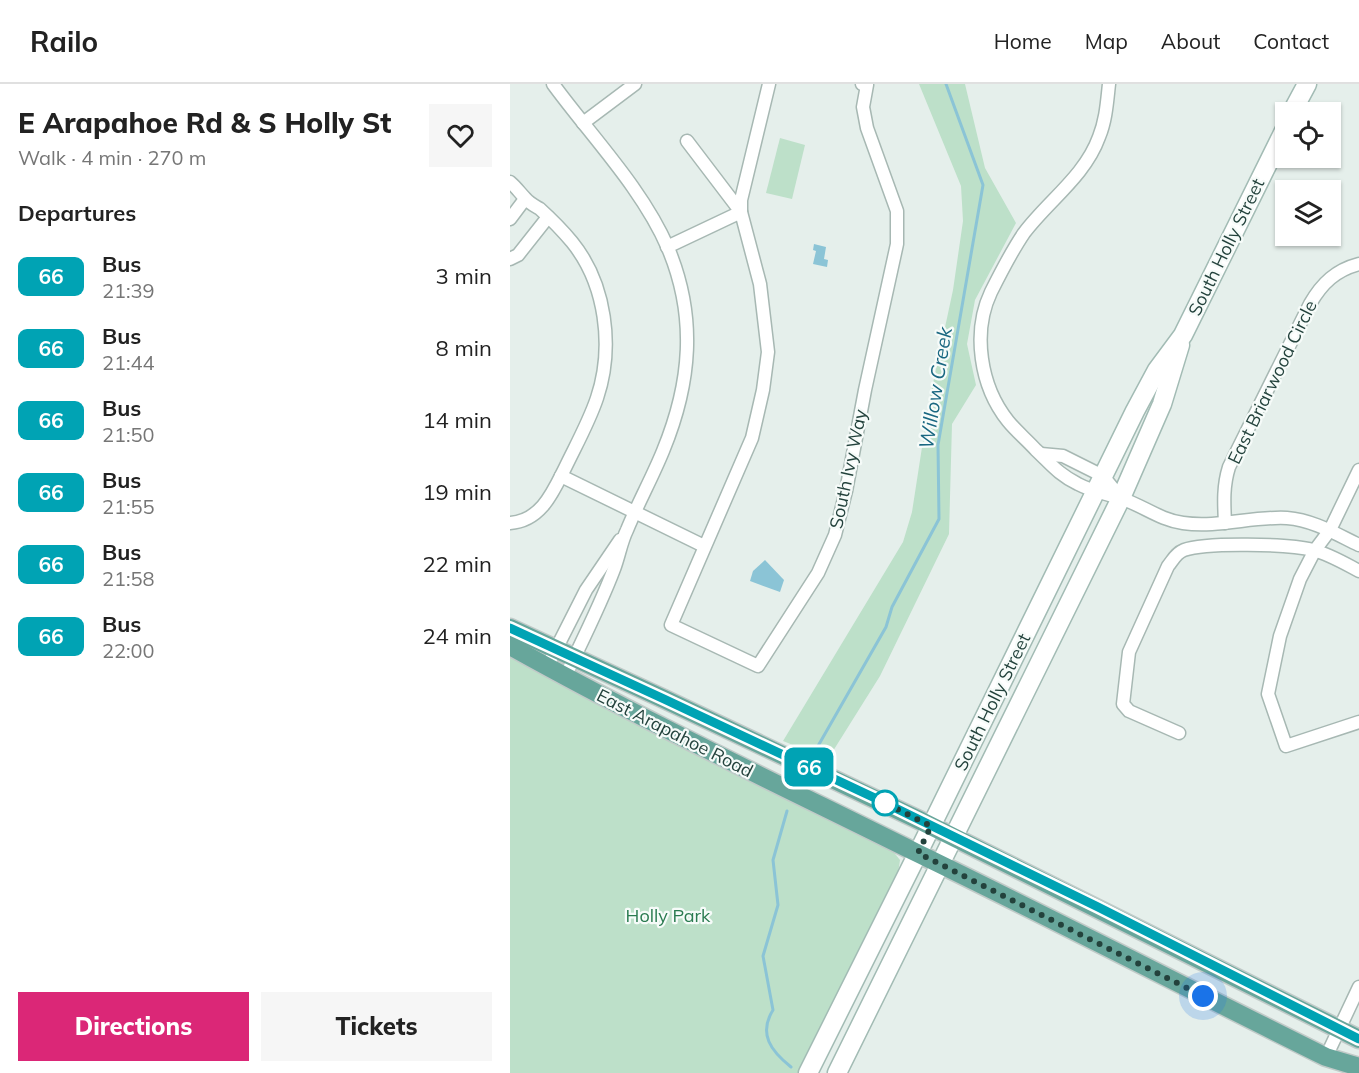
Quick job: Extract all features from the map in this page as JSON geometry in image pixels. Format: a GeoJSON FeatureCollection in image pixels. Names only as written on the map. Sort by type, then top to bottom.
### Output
{"type":"FeatureCollection","features":[{"type":"Feature","properties":{"kind":"main road"},"geometry":{"type":"LineString","coordinates":[[1297,102],[1306,84]]}},
{"type":"Feature","properties":{"kind":"main road","name":"South Holly Street"},"geometry":{"type":"LineString","coordinates":[[837,1073],[1121,498],[1162,404],[1183,335],[1275,149]]}},
{"type":"Feature","properties":{"kind":"main road","name":"South Holly Street"},"geometry":{"type":"LineString","coordinates":[[808,1073],[1103,476],[1157,370],[1183,335]]}},
{"type":"Feature","properties":{"kind":"main road","name":"East Arapahoe Road"},"geometry":{"type":"LineString","coordinates":[[510,628],[954,837],[1359,1039]]}},
{"type":"Feature","properties":{"kind":"main road","name":"East Arapahoe Road"},"geometry":{"type":"LineString","coordinates":[[510,646],[565,677],[780,786],[1326,1057],[1359,1067]]}},
{"type":"Feature","properties":{"kind":"street"},"geometry":{"type":"LineString","coordinates":[[553,84],[639,198],[656,225],[667,247],[681,286],[687,320],[688,344],[685,383],[670,434],[626,532],[607,586],[565,677]]}},
{"type":"Feature","properties":{"kind":"street"},"geometry":{"type":"LineString","coordinates":[[583,123],[635,84]]}},
{"type":"Feature","properties":{"kind":"street"},"geometry":{"type":"LineString","coordinates":[[561,476],[704,546],[745,457],[756,427],[768,352],[760,284],[741,212],[741,200],[769,84]]}},
{"type":"Feature","properties":{"kind":"street","name":"South Ivy Way"},"geometry":{"type":"LineString","coordinates":[[704,546],[671,625],[758,666],[818,573],[835,535],[897,244],[897,211],[867,128],[864,107],[867,85],[862,84]]}},
{"type":"Feature","properties":{"kind":"street"},"geometry":{"type":"LineString","coordinates":[[1108,84],[1105,116],[1099,138],[1089,157],[1076,176],[1025,232],[1010,255],[988,298],[982,316],[981,355],[996,402],[1007,421],[1053,469],[1095,492],[1121,498],[1158,515],[1183,523],[1225,523],[1289,518],[1330,530],[1359,545]]}},
{"type":"Feature","properties":{"kind":"street"},"geometry":{"type":"LineString","coordinates":[[687,141],[741,212]]}},
{"type":"Feature","properties":{"kind":"street"},"geometry":{"type":"LineString","coordinates":[[510,182],[525,199],[548,217],[582,256],[598,293],[605,333],[604,367],[597,397],[590,417],[561,476],[545,505],[528,518],[510,523]]}},
{"type":"Feature","properties":{"kind":"street"},"geometry":{"type":"LineString","coordinates":[[510,219],[525,199]]}},
{"type":"Feature","properties":{"kind":"street"},"geometry":{"type":"LineString","coordinates":[[667,247],[741,212]]}},
{"type":"Feature","properties":{"kind":"street"},"geometry":{"type":"LineString","coordinates":[[510,258],[518,255],[548,217]]}},
{"type":"Feature","properties":{"kind":"street","name":"East Briarwood Circle"},"geometry":{"type":"LineString","coordinates":[[1225,523],[1223,496],[1229,467],[1318,288],[1346,267],[1359,264]]}},
{"type":"Feature","properties":{"kind":"street"},"geometry":{"type":"LineString","coordinates":[[1041,454],[1063,456],[1103,476],[1121,498]]}},
{"type":"Feature","properties":{"kind":"street"},"geometry":{"type":"LineString","coordinates":[[1359,470],[1330,530],[1300,579],[1280,636],[1268,694],[1286,746],[1359,722]]}},
{"type":"Feature","properties":{"kind":"street"},"geometry":{"type":"LineString","coordinates":[[547,667],[586,590],[626,532]]}},
{"type":"Feature","properties":{"kind":"street"},"geometry":{"type":"LineString","coordinates":[[1179,733],[1130,711],[1124,704],[1124,684],[1129,652],[1168,566],[1177,554],[1208,546],[1294,546],[1316,550],[1359,571]]}},
{"type":"Feature","properties":{"kind":"street"},"geometry":{"type":"LineString","coordinates":[[1326,1057],[1359,987]]}},
{"type":"Feature","properties":{"kind":"green space"},"geometry":{"type":"Polygon","coordinates":[[[919,84],[965,84],[985,168],[1016,223],[975,300],[967,344],[976,385],[952,424],[949,534],[880,676],[828,759],[783,741],[903,542],[912,512],[929,402],[953,290],[963,221],[961,186],[919,84]]]}},
{"type":"Feature","properties":{"kind":"green space"},"geometry":{"type":"Polygon","coordinates":[[[780,138],[805,145],[792,199],[766,193],[780,138]]]}},
{"type":"Feature","properties":{"kind":"green space","name":"Holly Park"},"geometry":{"type":"Polygon","coordinates":[[[510,657],[892,850],[900,860],[898,873],[799,1073],[510,1073],[510,657]]]}},
{"type":"Feature","properties":{"kind":"water"},"geometry":{"type":"Polygon","coordinates":[[[814,244],[826,247],[824,259],[828,260],[827,267],[813,264],[816,251],[813,250],[814,244]]]}},
{"type":"Feature","properties":{"kind":"water"},"geometry":{"type":"Polygon","coordinates":[[[765,560],[784,580],[780,592],[750,581],[753,571],[765,560]]]}},
{"type":"Feature","properties":{"kind":"waterway","name":"Willow Creek"},"geometry":{"type":"LineString","coordinates":[[818,746],[886,627],[892,607],[939,519],[938,445],[983,185],[946,84]]}},
{"type":"Feature","properties":{"kind":"waterway","name":"Willow Creek"},"geometry":{"type":"LineString","coordinates":[[787,811],[773,860],[778,905],[763,956],[773,1010],[767,1027],[769,1042],[778,1055],[791,1067]]}},
{"type":"Feature","properties":{"kind":"bus line","name":"66"},"geometry":{"type":"LineString","coordinates":[[510,628],[877,799],[1098,907],[1359,1039]]}},
{"type":"Feature","properties":{"kind":"route"},"geometry":{"type":"LineString","coordinates":[[885,803],[877,799],[931,826],[918,853],[1203,996]]}}]}
